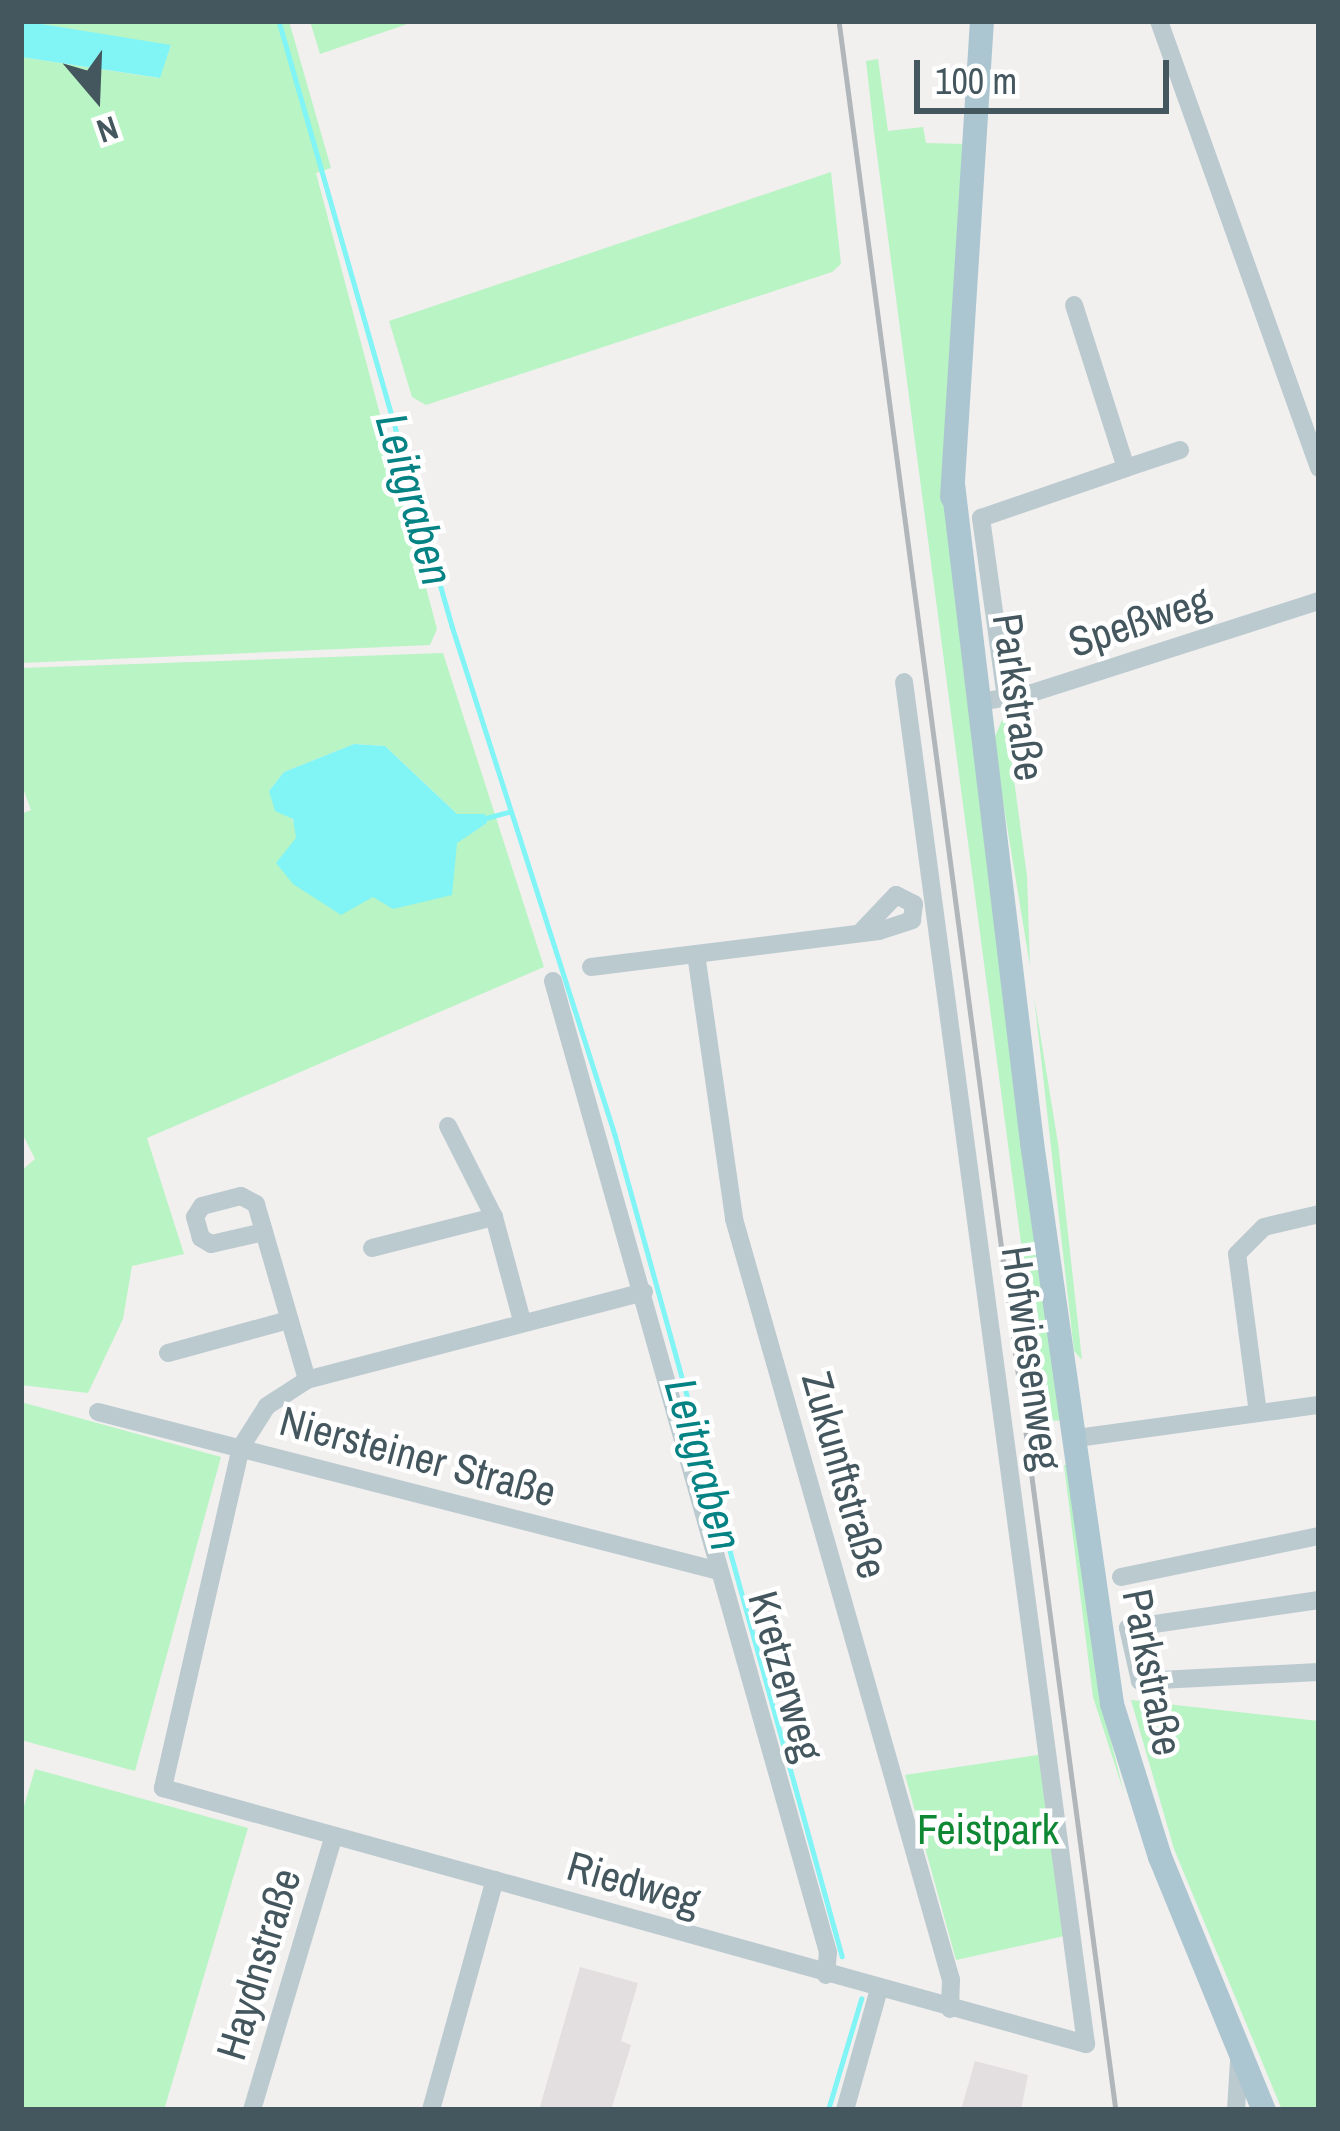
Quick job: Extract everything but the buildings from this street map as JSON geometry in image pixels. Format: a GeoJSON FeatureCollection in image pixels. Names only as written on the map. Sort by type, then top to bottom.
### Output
{"type":"FeatureCollection","features":[{"type":"Feature","properties":{"kind":"main road","name":"Parkstraße"},"geometry":{"type":"LineString","coordinates":[[982,21],[981,97],[955,355],[950,511],[1123,1746],[1264,2110]]}},
{"type":"Feature","properties":{"kind":"main road","name":"Parkstraße"},"geometry":{"type":"LineString","coordinates":[[981,97],[996,21]]}},
{"type":"Feature","properties":{"kind":"street"},"geometry":{"type":"LineString","coordinates":[[1159,21],[1319,468]]}},
{"type":"Feature","properties":{"kind":"street"},"geometry":{"type":"LineString","coordinates":[[1074,305],[1126,468]]}},
{"type":"Feature","properties":{"kind":"street"},"geometry":{"type":"LineString","coordinates":[[1006,698],[981,518],[1180,450]]}},
{"type":"Feature","properties":{"kind":"street","name":"Speßweg"},"geometry":{"type":"LineString","coordinates":[[980,702],[1319,601]]}},
{"type":"Feature","properties":{"kind":"street","name":"Hofwiesenweg"},"geometry":{"type":"LineString","coordinates":[[904,682],[925,912],[1086,2044]]}},
{"type":"Feature","properties":{"kind":"street"},"geometry":{"type":"LineString","coordinates":[[591,967],[860,933],[896,895],[910,899],[925,912]]}},
{"type":"Feature","properties":{"kind":"street","name":"Zukunftstraße"},"geometry":{"type":"LineString","coordinates":[[696,954],[734,1219],[945,1957],[950,2009]]}},
{"type":"Feature","properties":{"kind":"street","name":"Kretzerweg"},"geometry":{"type":"LineString","coordinates":[[553,981],[828,1952],[826,1975]]}},
{"type":"Feature","properties":{"kind":"street"},"geometry":{"type":"LineString","coordinates":[[448,1126],[494,1216],[522,1321]]}},
{"type":"Feature","properties":{"kind":"street"},"geometry":{"type":"LineString","coordinates":[[1258,1413],[1237,1254],[1264,1227],[1319,1214]]}},
{"type":"Feature","properties":{"kind":"street"},"geometry":{"type":"LineString","coordinates":[[372,1248],[494,1216]]}},
{"type":"Feature","properties":{"kind":"street"},"geometry":{"type":"LineString","coordinates":[[263,1232],[307,1380]]}},
{"type":"Feature","properties":{"kind":"street"},"geometry":{"type":"LineString","coordinates":[[241,1447],[267,1406],[307,1380],[644,1292]]}},
{"type":"Feature","properties":{"kind":"street"},"geometry":{"type":"LineString","coordinates":[[168,1353],[289,1320]]}},
{"type":"Feature","properties":{"kind":"street"},"geometry":{"type":"LineString","coordinates":[[1077,1438],[1319,1405]]}},
{"type":"Feature","properties":{"kind":"street","name":"Niersteiner Straße"},"geometry":{"type":"LineString","coordinates":[[98,1412],[719,1571]]}},
{"type":"Feature","properties":{"kind":"street","name":"Riedweg"},"geometry":{"type":"LineString","coordinates":[[241,1447],[163,1788],[1086,2044]]}},
{"type":"Feature","properties":{"kind":"street"},"geometry":{"type":"LineString","coordinates":[[1121,1577],[1319,1536]]}},
{"type":"Feature","properties":{"kind":"street"},"geometry":{"type":"LineString","coordinates":[[1319,1600],[1127,1628],[1140,1681],[1319,1672]]}},
{"type":"Feature","properties":{"kind":"street","name":"Haydnstraße"},"geometry":{"type":"LineString","coordinates":[[252,2110],[333,1838]]}},
{"type":"Feature","properties":{"kind":"street"},"geometry":{"type":"LineString","coordinates":[[431,2110],[496,1880]]}},
{"type":"Feature","properties":{"kind":"street"},"geometry":{"type":"LineString","coordinates":[[844,2110],[879,1989]]}},
{"type":"Feature","properties":{"kind":"street"},"geometry":{"type":"LineString","coordinates":[[1234,2039],[1236,2110]]}},
{"type":"Feature","properties":{"kind":"shaded area"},"geometry":{"type":"Polygon","coordinates":[[[580,1967],[638,1983],[621,2041],[631,2045],[611,2110],[539,2110],[580,1967]]]}},
{"type":"Feature","properties":{"kind":"shaded area"},"geometry":{"type":"Polygon","coordinates":[[[975,2061],[1028,2075],[1021,2110],[961,2110],[975,2061]]]}},
{"type":"Feature","properties":{"kind":"green space"},"geometry":{"type":"Polygon","coordinates":[[[23,21],[289,21],[331,168],[316,173],[437,629],[430,645],[21,663],[21,57],[159,78],[171,46],[23,21]]]}},
{"type":"Feature","properties":{"kind":"green space"},"geometry":{"type":"Polygon","coordinates":[[[310,21],[416,21],[320,54],[310,21]]]}},
{"type":"Feature","properties":{"kind":"green space"},"geometry":{"type":"Polygon","coordinates":[[[878,59],[888,131],[923,127],[926,143],[967,144],[944,476],[1066,1420],[1047,1421],[1041,1394],[874,132],[866,61],[878,59]]]}},
{"type":"Feature","properties":{"kind":"green space"},"geometry":{"type":"Polygon","coordinates":[[[831,172],[841,264],[832,272],[426,405],[412,397],[389,321],[831,172]]]}},
{"type":"Feature","properties":{"kind":"green space"},"geometry":{"type":"Polygon","coordinates":[[[443,653],[544,967],[147,1138],[184,1254],[132,1266],[123,1319],[88,1393],[21,1385],[21,1171],[35,1159],[21,1131],[21,814],[31,810],[21,783],[21,668],[443,653]],[[354,744],[284,772],[269,791],[292,819],[341,914],[487,823],[485,814],[457,814],[385,746],[354,744]]]}},
{"type":"Feature","properties":{"kind":"green space"},"geometry":{"type":"Polygon","coordinates":[[[1005,713],[1027,876],[1030,966],[993,741],[1005,713]]]}},
{"type":"Feature","properties":{"kind":"green space"},"geometry":{"type":"Polygon","coordinates":[[[1034,996],[1058,1143],[1082,1360],[1074,1351],[1034,996]]]}},
{"type":"Feature","properties":{"kind":"green space"},"geometry":{"type":"Polygon","coordinates":[[[21,1402],[221,1457],[135,1771],[21,1740],[21,1402]]]}},
{"type":"Feature","properties":{"kind":"green space"},"geometry":{"type":"Polygon","coordinates":[[[1071,1464],[1110,1737],[1124,1793],[1093,1697],[1064,1465],[1071,1464]]]}},
{"type":"Feature","properties":{"kind":"green space"},"geometry":{"type":"Polygon","coordinates":[[[1131,1700],[1319,1721],[1319,2110],[1282,2110],[1174,1849],[1131,1700]]]}},
{"type":"Feature","properties":{"kind":"green space","name":"Feistpark"},"geometry":{"type":"Polygon","coordinates":[[[1044,1754],[1069,1935],[956,1960],[905,1775],[1044,1754]]]}},
{"type":"Feature","properties":{"kind":"green space"},"geometry":{"type":"Polygon","coordinates":[[[35,1769],[248,1828],[164,2110],[21,2110],[21,1816],[35,1769]]]}},
{"type":"Feature","properties":{"kind":"water"},"geometry":{"type":"Polygon","coordinates":[[[21,21],[171,45],[160,78],[21,57],[21,21]]]}},
{"type":"Feature","properties":{"kind":"water"},"geometry":{"type":"Polygon","coordinates":[[[354,744],[385,746],[457,814],[485,814],[487,823],[457,843],[452,895],[393,909],[373,897],[341,915],[293,884],[276,863],[296,838],[293,819],[275,811],[269,791],[284,772],[354,744]]]}},
{"type":"Feature","properties":{"kind":"waterway","name":"Leitgraben"},"geometry":{"type":"LineString","coordinates":[[279,21],[452,626],[615,1135],[842,1956]]}},
{"type":"Feature","properties":{"kind":"waterway"},"geometry":{"type":"LineString","coordinates":[[486,818],[508,812]]}},
{"type":"Feature","properties":{"kind":"waterway","name":"Leitgraben"},"geometry":{"type":"LineString","coordinates":[[828,2110],[861,1999]]}},
{"type":"Feature","properties":{"kind":"railway"},"geometry":{"type":"LineString","coordinates":[[839,21],[1116,2110]]}}]}
